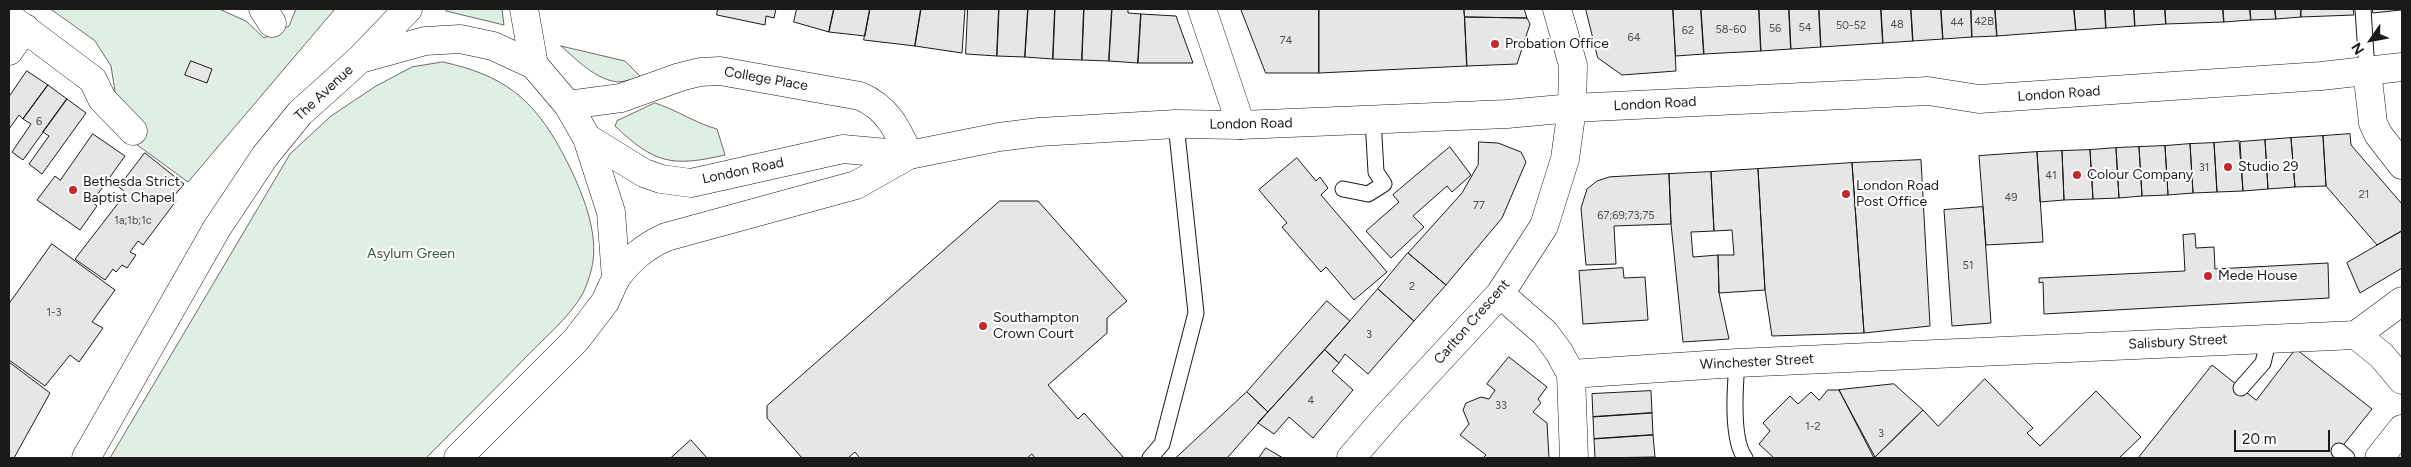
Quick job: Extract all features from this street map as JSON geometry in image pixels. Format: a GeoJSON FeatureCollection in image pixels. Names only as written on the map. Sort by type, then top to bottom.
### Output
{"type":"FeatureCollection","features":[{"type":"Feature","properties":{"kind":"street"},"geometry":{"type":"LineString","coordinates":[[360,59],[408,9]]}},
{"type":"Feature","properties":{"kind":"street"},"geometry":{"type":"LineString","coordinates":[[524,9],[534,66]]}},
{"type":"Feature","properties":{"kind":"street"},"geometry":{"type":"LineString","coordinates":[[1202,9],[1241,125]]}},
{"type":"Feature","properties":{"kind":"street","name":"Carlton Crescent"},"geometry":{"type":"LineString","coordinates":[[1351,458],[1500,294],[1544,226],[1565,159],[1572,108],[1573,65],[1557,9]]}},
{"type":"Feature","properties":{"kind":"street"},"geometry":{"type":"LineString","coordinates":[[9,51],[17,22],[94,80],[102,99],[133,131]]}},
{"type":"Feature","properties":{"kind":"street","name":"The Avenue"},"geometry":{"type":"LineString","coordinates":[[86,458],[210,241],[265,156],[300,113],[360,59],[425,41],[460,39],[493,46],[534,66],[568,105],[587,138],[612,212],[616,278],[605,302],[576,340],[458,458]]}},
{"type":"Feature","properties":{"kind":"street","name":"London Road"},"geometry":{"type":"LineString","coordinates":[[587,138],[644,173],[675,182],[691,182],[843,149],[909,155],[1014,135],[1176,124],[1241,125],[1373,120],[1507,114],[1572,108],[1928,91],[1979,99],[2322,76],[2402,67]]}},
{"type":"Feature","properties":{"kind":"street"},"geometry":{"type":"LineString","coordinates":[[2367,70],[2373,123],[2378,134],[2402,166]]}},
{"type":"Feature","properties":{"kind":"street","name":"College Place"},"geometry":{"type":"LineString","coordinates":[[568,105],[622,98],[680,77],[700,72],[720,71],[860,96],[876,104],[889,116],[909,155]]}},
{"type":"Feature","properties":{"kind":"street","name":"London Road"},"geometry":{"type":"LineString","coordinates":[[616,278],[630,260],[647,246],[666,237],[856,184],[909,155]]}},
{"type":"Feature","properties":{"kind":"street"},"geometry":{"type":"LineString","coordinates":[[1500,294],[1545,333],[1559,352],[1571,374],[1574,458]]}},
{"type":"Feature","properties":{"kind":"street"},"geometry":{"type":"LineString","coordinates":[[2402,302],[2356,335],[2380,355],[2402,380]]}},
{"type":"Feature","properties":{"kind":"street","name":"Salisbury Street"},"geometry":{"type":"LineString","coordinates":[[1944,354],[2356,335]]}},
{"type":"Feature","properties":{"kind":"street","name":"Winchester Street"},"geometry":{"type":"LineString","coordinates":[[1571,374],[1737,363],[1944,354]]}},
{"type":"Feature","properties":{"kind":"street"},"geometry":{"type":"LineString","coordinates":[[2379,458],[2402,429]]}},
{"type":"Feature","properties":{"kind":"lane"},"geometry":{"type":"LineString","coordinates":[[2363,9],[2367,70]]}},
{"type":"Feature","properties":{"kind":"lane"},"geometry":{"type":"LineString","coordinates":[[1344,189],[1368,194],[1384,184],[1376,172],[1373,120]]}},
{"type":"Feature","properties":{"kind":"lane"},"geometry":{"type":"LineString","coordinates":[[1150,458],[1162,444],[1196,313],[1176,124]]}},
{"type":"Feature","properties":{"kind":"lane"},"geometry":{"type":"LineString","coordinates":[[2241,388],[2263,363],[2269,338]]}},
{"type":"Feature","properties":{"kind":"lane"},"geometry":{"type":"LineString","coordinates":[[1737,363],[1734,400],[1740,451],[1745,458]]}},
{"type":"Feature","properties":{"kind":"green space"},"geometry":{"type":"Polygon","coordinates":[[[51,9],[219,9],[246,21],[264,38],[289,26],[296,9],[335,9],[188,182],[129,139],[116,98],[111,66],[95,41],[51,9]]]}},
{"type":"Feature","properties":{"kind":"green space"},"geometry":{"type":"Polygon","coordinates":[[[447,9],[502,9],[504,25],[446,11],[447,9]]]}},
{"type":"Feature","properties":{"kind":"green space"},"geometry":{"type":"Polygon","coordinates":[[[561,46],[625,61],[641,77],[618,82],[602,78],[580,63],[561,46]]]}},
{"type":"Feature","properties":{"kind":"green space","name":"Asylum Green"},"geometry":{"type":"Polygon","coordinates":[[[443,62],[483,74],[514,92],[540,117],[562,152],[580,190],[593,233],[592,265],[588,282],[578,302],[557,326],[426,458],[110,458],[290,154],[331,116],[376,86],[412,67],[443,62]]]}},
{"type":"Feature","properties":{"kind":"green space"},"geometry":{"type":"Polygon","coordinates":[[[655,103],[717,129],[725,155],[691,161],[665,159],[653,155],[642,148],[615,126],[617,121],[655,103]]]}},
{"type":"Feature","properties":{"kind":"building"},"geometry":{"type":"Polygon","coordinates":[[[718,9],[776,9],[774,18],[766,16],[765,25],[717,15],[718,9]]]}},
{"type":"Feature","properties":{"kind":"building"},"geometry":{"type":"Polygon","coordinates":[[[797,9],[834,9],[829,32],[794,22],[797,9]]]}},
{"type":"Feature","properties":{"kind":"building"},"geometry":{"type":"Polygon","coordinates":[[[834,9],[870,9],[865,36],[829,32],[834,9]]]}},
{"type":"Feature","properties":{"kind":"building"},"geometry":{"type":"Polygon","coordinates":[[[870,9],[921,9],[915,46],[864,40],[870,9]]]}},
{"type":"Feature","properties":{"kind":"building"},"geometry":{"type":"Polygon","coordinates":[[[921,9],[965,9],[962,53],[915,46],[921,9]]]}},
{"type":"Feature","properties":{"kind":"building"},"geometry":{"type":"Polygon","coordinates":[[[968,9],[999,9],[997,56],[966,54],[968,9]]]}},
{"type":"Feature","properties":{"kind":"building"},"geometry":{"type":"Polygon","coordinates":[[[999,9],[1028,9],[1025,57],[997,56],[999,9]]]}},
{"type":"Feature","properties":{"kind":"building"},"geometry":{"type":"Polygon","coordinates":[[[1028,9],[1055,9],[1053,59],[1025,57],[1028,9]]]}},
{"type":"Feature","properties":{"kind":"building"},"geometry":{"type":"Polygon","coordinates":[[[1055,9],[1084,9],[1082,60],[1053,59],[1055,9]]]}},
{"type":"Feature","properties":{"kind":"building"},"geometry":{"type":"Polygon","coordinates":[[[1084,9],[1112,9],[1109,61],[1082,60],[1084,9]]]}},
{"type":"Feature","properties":{"kind":"building"},"geometry":{"type":"Polygon","coordinates":[[[1112,9],[1128,9],[1128,13],[1141,14],[1138,63],[1109,61],[1112,9]]]}},
{"type":"Feature","properties":{"kind":"building"},"geometry":{"type":"Polygon","coordinates":[[[1241,9],[1319,9],[1319,73],[1266,73],[1241,9]]]}},
{"type":"Feature","properties":{"kind":"building"},"geometry":{"type":"Polygon","coordinates":[[[1319,9],[1464,9],[1467,66],[1319,73],[1319,9]]]}},
{"type":"Feature","properties":{"kind":"building"},"geometry":{"type":"Polygon","coordinates":[[[1464,9],[1524,9],[1527,18],[1465,17],[1464,9]]]}},
{"type":"Feature","properties":{"kind":"building"},"geometry":{"type":"Polygon","coordinates":[[[1586,9],[1673,9],[1676,71],[1622,75],[1598,58],[1586,9]]]}},
{"type":"Feature","properties":{"kind":"building"},"geometry":{"type":"Polygon","coordinates":[[[1673,9],[1701,9],[1704,54],[1676,56],[1673,9]]]}},
{"type":"Feature","properties":{"kind":"building"},"geometry":{"type":"Polygon","coordinates":[[[1701,9],[1759,9],[1761,51],[1704,54],[1701,9]]]}},
{"type":"Feature","properties":{"kind":"building"},"geometry":{"type":"Polygon","coordinates":[[[1759,9],[1789,9],[1791,49],[1761,51],[1759,9]]]}},
{"type":"Feature","properties":{"kind":"building"},"geometry":{"type":"Polygon","coordinates":[[[1789,9],[1819,9],[1821,47],[1791,49],[1789,9]]]}},
{"type":"Feature","properties":{"kind":"building"},"geometry":{"type":"Polygon","coordinates":[[[1819,9],[1881,9],[1883,43],[1821,47],[1819,9]]]}},
{"type":"Feature","properties":{"kind":"building"},"geometry":{"type":"Polygon","coordinates":[[[1881,9],[1911,9],[1913,41],[1883,43],[1881,9]]]}},
{"type":"Feature","properties":{"kind":"building"},"geometry":{"type":"Polygon","coordinates":[[[1911,9],[1941,9],[1943,39],[1913,41],[1911,9]]]}},
{"type":"Feature","properties":{"kind":"building"},"geometry":{"type":"Polygon","coordinates":[[[1941,9],[1971,9],[1972,37],[1943,39],[1941,9]]]}},
{"type":"Feature","properties":{"kind":"building"},"geometry":{"type":"Polygon","coordinates":[[[1971,9],[1995,9],[1997,36],[1972,37],[1971,9]]]}},
{"type":"Feature","properties":{"kind":"building"},"geometry":{"type":"Polygon","coordinates":[[[1995,9],[2074,9],[2076,30],[1997,36],[1995,9]]]}},
{"type":"Feature","properties":{"kind":"building"},"geometry":{"type":"Polygon","coordinates":[[[2074,9],[2105,9],[2106,28],[2076,30],[2074,9]]]}},
{"type":"Feature","properties":{"kind":"building"},"geometry":{"type":"Polygon","coordinates":[[[2105,9],[2134,9],[2135,26],[2106,28],[2105,9]]]}},
{"type":"Feature","properties":{"kind":"building"},"geometry":{"type":"Polygon","coordinates":[[[2134,9],[2165,9],[2166,24],[2135,26],[2134,9]]]}},
{"type":"Feature","properties":{"kind":"building"},"geometry":{"type":"Polygon","coordinates":[[[2165,9],[2223,9],[2224,22],[2166,24],[2165,9]]]}},
{"type":"Feature","properties":{"kind":"building"},"geometry":{"type":"Polygon","coordinates":[[[2223,9],[2250,9],[2251,20],[2224,22],[2223,9]]]}},
{"type":"Feature","properties":{"kind":"building"},"geometry":{"type":"Polygon","coordinates":[[[2250,9],[2275,9],[2276,19],[2251,20],[2250,9]]]}},
{"type":"Feature","properties":{"kind":"building"},"geometry":{"type":"Polygon","coordinates":[[[2275,9],[2301,9],[2301,17],[2276,19],[2275,9]]]}},
{"type":"Feature","properties":{"kind":"building"},"geometry":{"type":"Polygon","coordinates":[[[2301,9],[2353,9],[2354,15],[2301,17],[2301,9]]]}},
{"type":"Feature","properties":{"kind":"building"},"geometry":{"type":"Polygon","coordinates":[[[2373,9],[2401,9],[2401,10],[2373,13],[2373,9]]]}},
{"type":"Feature","properties":{"kind":"building"},"geometry":{"type":"Polygon","coordinates":[[[1141,14],[1176,16],[1193,63],[1138,63],[1141,14]]]}},
{"type":"Feature","properties":{"kind":"building","name":"Probation Office"},"geometry":{"type":"Polygon","coordinates":[[[1465,17],[1527,18],[1530,24],[1517,64],[1467,66],[1465,17]]]}},
{"type":"Feature","properties":{"kind":"building"},"geometry":{"type":"Polygon","coordinates":[[[191,61],[212,69],[207,83],[185,75],[191,61]]]}},
{"type":"Feature","properties":{"kind":"building"},"geometry":{"type":"Polygon","coordinates":[[[27,71],[48,85],[23,119],[19,115],[9,129],[9,97],[27,71]]]}},
{"type":"Feature","properties":{"kind":"building"},"geometry":{"type":"Polygon","coordinates":[[[48,85],[67,99],[23,160],[12,152],[31,124],[23,119],[48,85]]]}},
{"type":"Feature","properties":{"kind":"building"},"geometry":{"type":"Polygon","coordinates":[[[67,99],[86,113],[42,174],[29,164],[49,136],[43,132],[67,99]]]}},
{"type":"Feature","properties":{"kind":"building","name":"Bethesda Strict Baptist Chapel"},"geometry":{"type":"Polygon","coordinates":[[[93,134],[125,156],[92,202],[97,206],[80,230],[37,200],[55,176],[60,180],[93,134]]]}},
{"type":"Feature","properties":{"kind":"building"},"geometry":{"type":"Polygon","coordinates":[[[2350,134],[2351,145],[2402,204],[2402,231],[2377,245],[2326,186],[2323,136],[2350,134]]]}},
{"type":"Feature","properties":{"kind":"building"},"geometry":{"type":"Polygon","coordinates":[[[2323,136],[2326,186],[2295,187],[2291,138],[2323,136]]]}},
{"type":"Feature","properties":{"kind":"building"},"geometry":{"type":"Polygon","coordinates":[[[2291,138],[2295,187],[2268,189],[2265,140],[2291,138]]]}},
{"type":"Feature","properties":{"kind":"building"},"geometry":{"type":"Polygon","coordinates":[[[2265,140],[2268,189],[2243,191],[2240,142],[2265,140]]]}},
{"type":"Feature","properties":{"kind":"building","name":"Studio 29"},"geometry":{"type":"Polygon","coordinates":[[[2239,141],[2243,191],[2217,192],[2214,143],[2239,141]]]}},
{"type":"Feature","properties":{"kind":"building"},"geometry":{"type":"Polygon","coordinates":[[[1479,142],[1498,143],[1521,152],[1526,162],[1502,218],[1446,285],[1408,253],[1462,193],[1478,165],[1479,142]]]}},
{"type":"Feature","properties":{"kind":"building"},"geometry":{"type":"Polygon","coordinates":[[[2214,143],[2217,192],[2193,193],[2190,144],[2214,143]]]}},
{"type":"Feature","properties":{"kind":"building"},"geometry":{"type":"Polygon","coordinates":[[[2190,144],[2193,193],[2168,195],[2165,146],[2190,144]]]}},
{"type":"Feature","properties":{"kind":"building"},"geometry":{"type":"Polygon","coordinates":[[[2165,146],[2168,195],[2142,196],[2139,147],[2165,146]]]}},
{"type":"Feature","properties":{"kind":"building"},"geometry":{"type":"Polygon","coordinates":[[[1450,147],[1471,175],[1452,192],[1447,186],[1413,216],[1424,227],[1391,258],[1366,231],[1399,202],[1393,195],[1450,147]]]}},
{"type":"Feature","properties":{"kind":"building"},"geometry":{"type":"Polygon","coordinates":[[[2139,147],[2142,196],[2119,198],[2116,148],[2139,147]]]}},
{"type":"Feature","properties":{"kind":"building"},"geometry":{"type":"Polygon","coordinates":[[[2116,148],[2119,198],[2093,199],[2090,150],[2116,148]]]}},
{"type":"Feature","properties":{"kind":"building","name":"Colour Company"},"geometry":{"type":"Polygon","coordinates":[[[2090,150],[2093,199],[2064,200],[2062,151],[2090,150]]]}},
{"type":"Feature","properties":{"kind":"building"},"geometry":{"type":"Polygon","coordinates":[[[2062,151],[2064,200],[2040,202],[2037,152],[2062,151]]]}},
{"type":"Feature","properties":{"kind":"building"},"geometry":{"type":"Polygon","coordinates":[[[2037,152],[2043,242],[1986,245],[1979,156],[2037,152]]]}},
{"type":"Feature","properties":{"kind":"building"},"geometry":{"type":"Polygon","coordinates":[[[145,153],[184,184],[173,197],[176,201],[143,245],[138,241],[130,252],[136,255],[127,268],[122,265],[116,272],[113,269],[105,280],[75,259],[126,193],[119,187],[145,153]]]}},
{"type":"Feature","properties":{"kind":"building"},"geometry":{"type":"Polygon","coordinates":[[[1297,158],[1316,181],[1320,177],[1328,188],[1321,195],[1387,272],[1354,300],[1326,267],[1321,272],[1282,227],[1287,223],[1259,190],[1297,158]]]}},
{"type":"Feature","properties":{"kind":"building"},"geometry":{"type":"Polygon","coordinates":[[[1921,160],[1930,326],[1864,333],[1852,163],[1921,160]]]}},
{"type":"Feature","properties":{"kind":"building"},"geometry":{"type":"Polygon","coordinates":[[[1852,163],[1864,333],[1772,336],[1765,290],[1758,169],[1852,163]]]}},
{"type":"Feature","properties":{"kind":"building"},"geometry":{"type":"Polygon","coordinates":[[[1758,169],[1765,290],[1719,293],[1718,255],[1734,255],[1732,230],[1714,231],[1711,172],[1758,169]]]}},
{"type":"Feature","properties":{"kind":"building"},"geometry":{"type":"Polygon","coordinates":[[[1711,172],[1714,231],[1691,232],[1693,257],[1718,255],[1719,293],[1729,339],[1683,342],[1671,224],[1669,174],[1711,172]]]}},
{"type":"Feature","properties":{"kind":"building"},"geometry":{"type":"Polygon","coordinates":[[[1669,174],[1671,224],[1614,226],[1616,264],[1586,265],[1581,208],[1587,189],[1597,181],[1609,177],[1669,174]]]}},
{"type":"Feature","properties":{"kind":"building","name":"Southampton Crown Court"},"geometry":{"type":"Polygon","coordinates":[[[1000,201],[1038,201],[1127,301],[1107,318],[1107,333],[1048,385],[1078,419],[1084,413],[1124,458],[1035,458],[1032,454],[1027,458],[858,458],[855,452],[848,458],[802,458],[767,418],[767,406],[1000,201]]]}},
{"type":"Feature","properties":{"kind":"building"},"geometry":{"type":"Polygon","coordinates":[[[1983,207],[1991,323],[1952,326],[1944,210],[1983,207]]]}},
{"type":"Feature","properties":{"kind":"building"},"geometry":{"type":"Polygon","coordinates":[[[2402,231],[2402,268],[2360,293],[2347,263],[2402,231]]]}},
{"type":"Feature","properties":{"kind":"building","name":"Mede House"},"geometry":{"type":"Polygon","coordinates":[[[2195,234],[2196,248],[2214,247],[2215,269],[2328,263],[2329,298],[2044,314],[2043,282],[2039,283],[2039,278],[2185,271],[2183,235],[2195,234]]]}},
{"type":"Feature","properties":{"kind":"building"},"geometry":{"type":"Polygon","coordinates":[[[52,244],[115,290],[92,322],[103,328],[79,362],[70,355],[45,386],[9,360],[9,304],[52,244]]]}},
{"type":"Feature","properties":{"kind":"building"},"geometry":{"type":"Polygon","coordinates":[[[1408,253],[1446,285],[1414,321],[1378,289],[1408,253]]]}},
{"type":"Feature","properties":{"kind":"building"},"geometry":{"type":"Polygon","coordinates":[[[1623,268],[1624,278],[1645,277],[1648,320],[1583,324],[1579,271],[1623,268]]]}},
{"type":"Feature","properties":{"kind":"building"},"geometry":{"type":"Polygon","coordinates":[[[1378,289],[1414,321],[1368,374],[1345,354],[1339,363],[1325,350],[1378,289]]]}},
{"type":"Feature","properties":{"kind":"building"},"geometry":{"type":"Polygon","coordinates":[[[1327,301],[1350,321],[1268,412],[1247,392],[1327,301]]]}},
{"type":"Feature","properties":{"kind":"building"},"geometry":{"type":"Polygon","coordinates":[[[2296,349],[2372,409],[2333,458],[2138,458],[2212,365],[2256,400],[2296,349]]]}},
{"type":"Feature","properties":{"kind":"building"},"geometry":{"type":"Polygon","coordinates":[[[1325,350],[1339,363],[1332,371],[1353,390],[1313,438],[1289,417],[1274,434],[1258,423],[1325,350]]]}},
{"type":"Feature","properties":{"kind":"building"},"geometry":{"type":"Polygon","coordinates":[[[1509,357],[1547,387],[1538,399],[1541,403],[1533,412],[1547,423],[1549,458],[1483,458],[1486,455],[1460,435],[1469,424],[1463,410],[1466,403],[1481,397],[1489,399],[1495,390],[1487,384],[1509,357]]]}},
{"type":"Feature","properties":{"kind":"building"},"geometry":{"type":"Polygon","coordinates":[[[9,362],[50,393],[14,458],[9,458],[9,362]]]}},
{"type":"Feature","properties":{"kind":"building"},"geometry":{"type":"Polygon","coordinates":[[[1985,379],[2033,428],[2027,433],[2040,446],[2096,391],[2141,437],[2119,458],[1874,458],[1923,410],[1938,426],[1985,379]]]}},
{"type":"Feature","properties":{"kind":"building"},"geometry":{"type":"Polygon","coordinates":[[[1894,384],[1923,410],[1875,457],[1839,390],[1894,384]]]}},
{"type":"Feature","properties":{"kind":"building"},"geometry":{"type":"Polygon","coordinates":[[[1828,390],[1839,390],[1874,458],[1774,458],[1759,444],[1770,431],[1763,423],[1790,396],[1798,404],[1811,392],[1819,400],[1828,390]]]}},
{"type":"Feature","properties":{"kind":"building"},"geometry":{"type":"Polygon","coordinates":[[[1651,391],[1652,413],[1593,417],[1592,394],[1651,391]]]}},
{"type":"Feature","properties":{"kind":"building"},"geometry":{"type":"Polygon","coordinates":[[[1247,392],[1268,412],[1227,458],[1176,458],[1247,392]]]}},
{"type":"Feature","properties":{"kind":"building"},"geometry":{"type":"Polygon","coordinates":[[[1652,413],[1653,435],[1594,439],[1593,417],[1652,413]]]}},
{"type":"Feature","properties":{"kind":"building"},"geometry":{"type":"Polygon","coordinates":[[[1653,435],[1655,457],[1595,458],[1594,439],[1653,435]]]}},
{"type":"Feature","properties":{"kind":"building"},"geometry":{"type":"Polygon","coordinates":[[[691,440],[707,458],[671,458],[691,440]]]}},
{"type":"Feature","properties":{"kind":"building"},"geometry":{"type":"Polygon","coordinates":[[[1266,448],[1283,458],[1259,458],[1266,448]]]}},
{"type":"Feature","properties":{"kind":"place","name":"Probation Office"},"geometry":{"type":"Point","coordinates":[1495,44]}},
{"type":"Feature","properties":{"kind":"place","name":"Studio 29"},"geometry":{"type":"Point","coordinates":[2228,167]}},
{"type":"Feature","properties":{"kind":"place","name":"Colour Company"},"geometry":{"type":"Point","coordinates":[2077,175]}},
{"type":"Feature","properties":{"kind":"place","name":"Bethesda Strict Baptist Chapel"},"geometry":{"type":"Point","coordinates":[73,190]}},
{"type":"Feature","properties":{"kind":"place","name":"London Road Post Office"},"geometry":{"type":"Point","coordinates":[1846,194]}},
{"type":"Feature","properties":{"kind":"place","name":"Mede House"},"geometry":{"type":"Point","coordinates":[2208,276]}},
{"type":"Feature","properties":{"kind":"place","name":"Southampton Crown Court"},"geometry":{"type":"Point","coordinates":[983,326]}}]}
